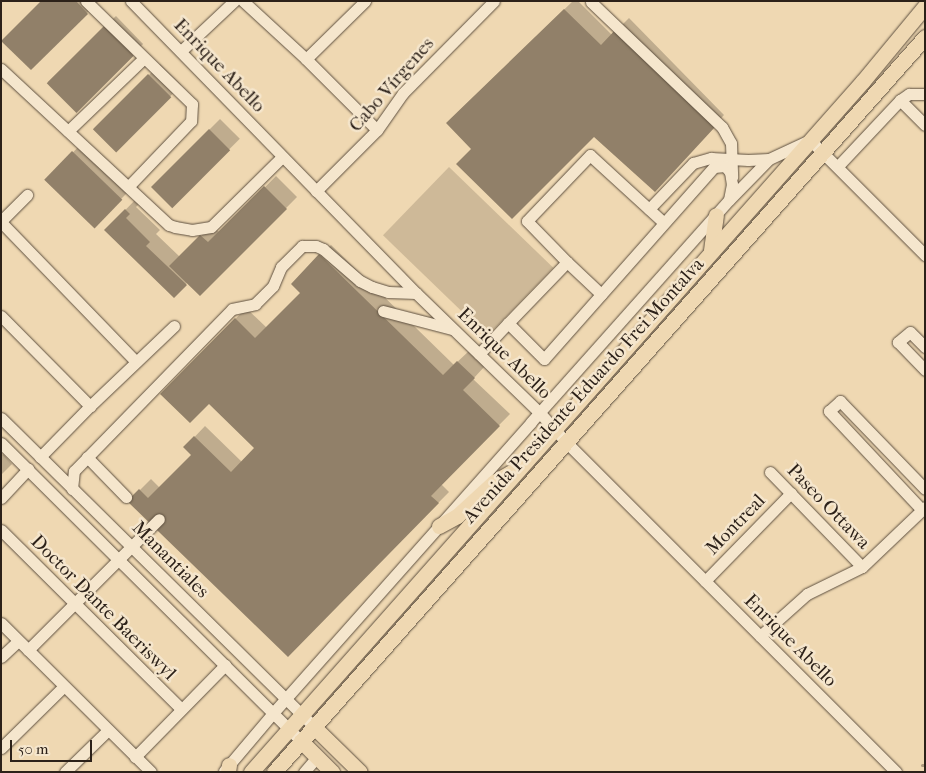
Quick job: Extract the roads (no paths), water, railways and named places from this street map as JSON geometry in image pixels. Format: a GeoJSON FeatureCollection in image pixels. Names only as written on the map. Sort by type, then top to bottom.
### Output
{"type":"FeatureCollection","features":[{"type":"Feature","properties":{"kind":"main road","name":"Avenida Presidente Eduardo Frei Montalva"},"geometry":{"type":"LineString","coordinates":[[251,772],[288,728],[555,430],[925,6]]}},
{"type":"Feature","properties":{"kind":"main road","name":"Avenida Presidente Eduardo Frei Montalva"},"geometry":{"type":"LineString","coordinates":[[274,772],[925,37]]}},
{"type":"Feature","properties":{"kind":"main road"},"geometry":{"type":"LineString","coordinates":[[711,250],[716,215]]}},
{"type":"Feature","properties":{"kind":"main road"},"geometry":{"type":"LineString","coordinates":[[439,526],[463,512],[500,478],[521,468]]}},
{"type":"Feature","properties":{"kind":"main road"},"geometry":{"type":"LineString","coordinates":[[314,727],[360,772]]}},
{"type":"Feature","properties":{"kind":"main road"},"geometry":{"type":"LineString","coordinates":[[301,741],[332,772]]}},
{"type":"Feature","properties":{"kind":"street"},"geometry":{"type":"LineString","coordinates":[[86,1],[192,104],[191,121],[128,188]]}},
{"type":"Feature","properties":{"kind":"street","name":"Enrique Abello"},"geometry":{"type":"LineString","coordinates":[[131,1],[416,294],[539,412],[566,442],[896,772]]}},
{"type":"Feature","properties":{"kind":"street"},"geometry":{"type":"LineString","coordinates":[[181,51],[234,1]]}},
{"type":"Feature","properties":{"kind":"street"},"geometry":{"type":"LineString","coordinates":[[243,1],[306,59],[378,130]]}},
{"type":"Feature","properties":{"kind":"street"},"geometry":{"type":"LineString","coordinates":[[306,59],[365,1]]}},
{"type":"Feature","properties":{"kind":"street","name":"Cabo Vírgenes"},"geometry":{"type":"LineString","coordinates":[[316,191],[378,130],[403,93],[494,1]]}},
{"type":"Feature","properties":{"kind":"street"},"geometry":{"type":"LineString","coordinates":[[591,2],[722,127],[731,143],[732,178],[729,200]]}},
{"type":"Feature","properties":{"kind":"street"},"geometry":{"type":"LineString","coordinates":[[68,131],[144,58]]}},
{"type":"Feature","properties":{"kind":"street"},"geometry":{"type":"LineString","coordinates":[[1,69],[169,225],[182,229],[203,230],[211,227],[282,157]]}},
{"type":"Feature","properties":{"kind":"street"},"geometry":{"type":"LineString","coordinates":[[838,166],[900,100],[909,94],[925,94]]}},
{"type":"Feature","properties":{"kind":"street"},"geometry":{"type":"LineString","coordinates":[[900,100],[925,125]]}},
{"type":"Feature","properties":{"kind":"street"},"geometry":{"type":"LineString","coordinates":[[810,140],[925,255]]}},
{"type":"Feature","properties":{"kind":"street","name":"Avenida Presidente Eduardo Frei Montalva"},"geometry":{"type":"LineString","coordinates":[[227,770],[273,713],[729,200],[769,159],[810,140]]}},
{"type":"Feature","properties":{"kind":"street"},"geometry":{"type":"LineString","coordinates":[[601,294],[527,221],[590,155],[663,222]]}},
{"type":"Feature","properties":{"kind":"street"},"geometry":{"type":"LineString","coordinates":[[649,209],[693,163],[711,158],[769,159]]}},
{"type":"Feature","properties":{"kind":"street"},"geometry":{"type":"LineString","coordinates":[[508,323],[544,359],[663,222],[714,167],[725,166],[732,178]]}},
{"type":"Feature","properties":{"kind":"street"},"geometry":{"type":"LineString","coordinates":[[27,195],[1,221],[136,362]]}},
{"type":"Feature","properties":{"kind":"street"},"geometry":{"type":"LineString","coordinates":[[72,488],[74,471],[87,457],[232,309],[255,304],[274,286],[281,267],[302,246],[316,246],[323,249],[360,281],[372,287],[388,292],[416,294]]}},
{"type":"Feature","properties":{"kind":"street"},"geometry":{"type":"LineString","coordinates":[[479,354],[567,262]]}},
{"type":"Feature","properties":{"kind":"street"},"geometry":{"type":"LineString","coordinates":[[383,311],[454,330]]}},
{"type":"Feature","properties":{"kind":"street"},"geometry":{"type":"LineString","coordinates":[[396,315],[436,313]]}},
{"type":"Feature","properties":{"kind":"street"},"geometry":{"type":"LineString","coordinates":[[1,316],[90,406]]}},
{"type":"Feature","properties":{"kind":"street"},"geometry":{"type":"LineString","coordinates":[[40,457],[90,406],[174,326]]}},
{"type":"Feature","properties":{"kind":"street"},"geometry":{"type":"LineString","coordinates":[[925,347],[910,332],[898,342],[925,370]]}},
{"type":"Feature","properties":{"kind":"street"},"geometry":{"type":"LineString","coordinates":[[760,636],[808,594],[862,566],[924,509],[829,411],[840,401],[925,489]]}},
{"type":"Feature","properties":{"kind":"street","name":"Manantiales"},"geometry":{"type":"LineString","coordinates":[[1,418],[314,727]]}},
{"type":"Feature","properties":{"kind":"street","name":"Manantiales"},"geometry":{"type":"LineString","coordinates":[[1,443],[301,741]]}},
{"type":"Feature","properties":{"kind":"street"},"geometry":{"type":"LineString","coordinates":[[87,457],[126,496]]}},
{"type":"Feature","properties":{"kind":"street"},"geometry":{"type":"LineString","coordinates":[[1,498],[28,470]]}},
{"type":"Feature","properties":{"kind":"street","name":"Paseo Ottawa"},"geometry":{"type":"LineString","coordinates":[[770,472],[862,566]]}},
{"type":"Feature","properties":{"kind":"street","name":"Montreal"},"geometry":{"type":"LineString","coordinates":[[705,581],[791,493]]}},
{"type":"Feature","properties":{"kind":"street"},"geometry":{"type":"LineString","coordinates":[[28,650],[159,519]]}},
{"type":"Feature","properties":{"kind":"street","name":"Doctor Dante Baeriswyl"},"geometry":{"type":"LineString","coordinates":[[1,530],[181,710]]}},
{"type":"Feature","properties":{"kind":"street"},"geometry":{"type":"LineString","coordinates":[[1,623],[151,772]]}},
{"type":"Feature","properties":{"kind":"street"},"geometry":{"type":"LineString","coordinates":[[1,657],[18,641]]}},
{"type":"Feature","properties":{"kind":"street"},"geometry":{"type":"LineString","coordinates":[[135,757],[225,665]]}},
{"type":"Feature","properties":{"kind":"street"},"geometry":{"type":"LineString","coordinates":[[1,748],[64,686]]}},
{"type":"Feature","properties":{"kind":"street"},"geometry":{"type":"LineString","coordinates":[[65,772],[108,730]]}},
{"type":"Feature","properties":{"kind":"street"},"geometry":{"type":"LineString","coordinates":[[304,772],[318,757]]}},
{"type":"Feature","properties":{"kind":"waterway"},"geometry":{"type":"LineString","coordinates":[[804,772],[819,772]]}}]}
